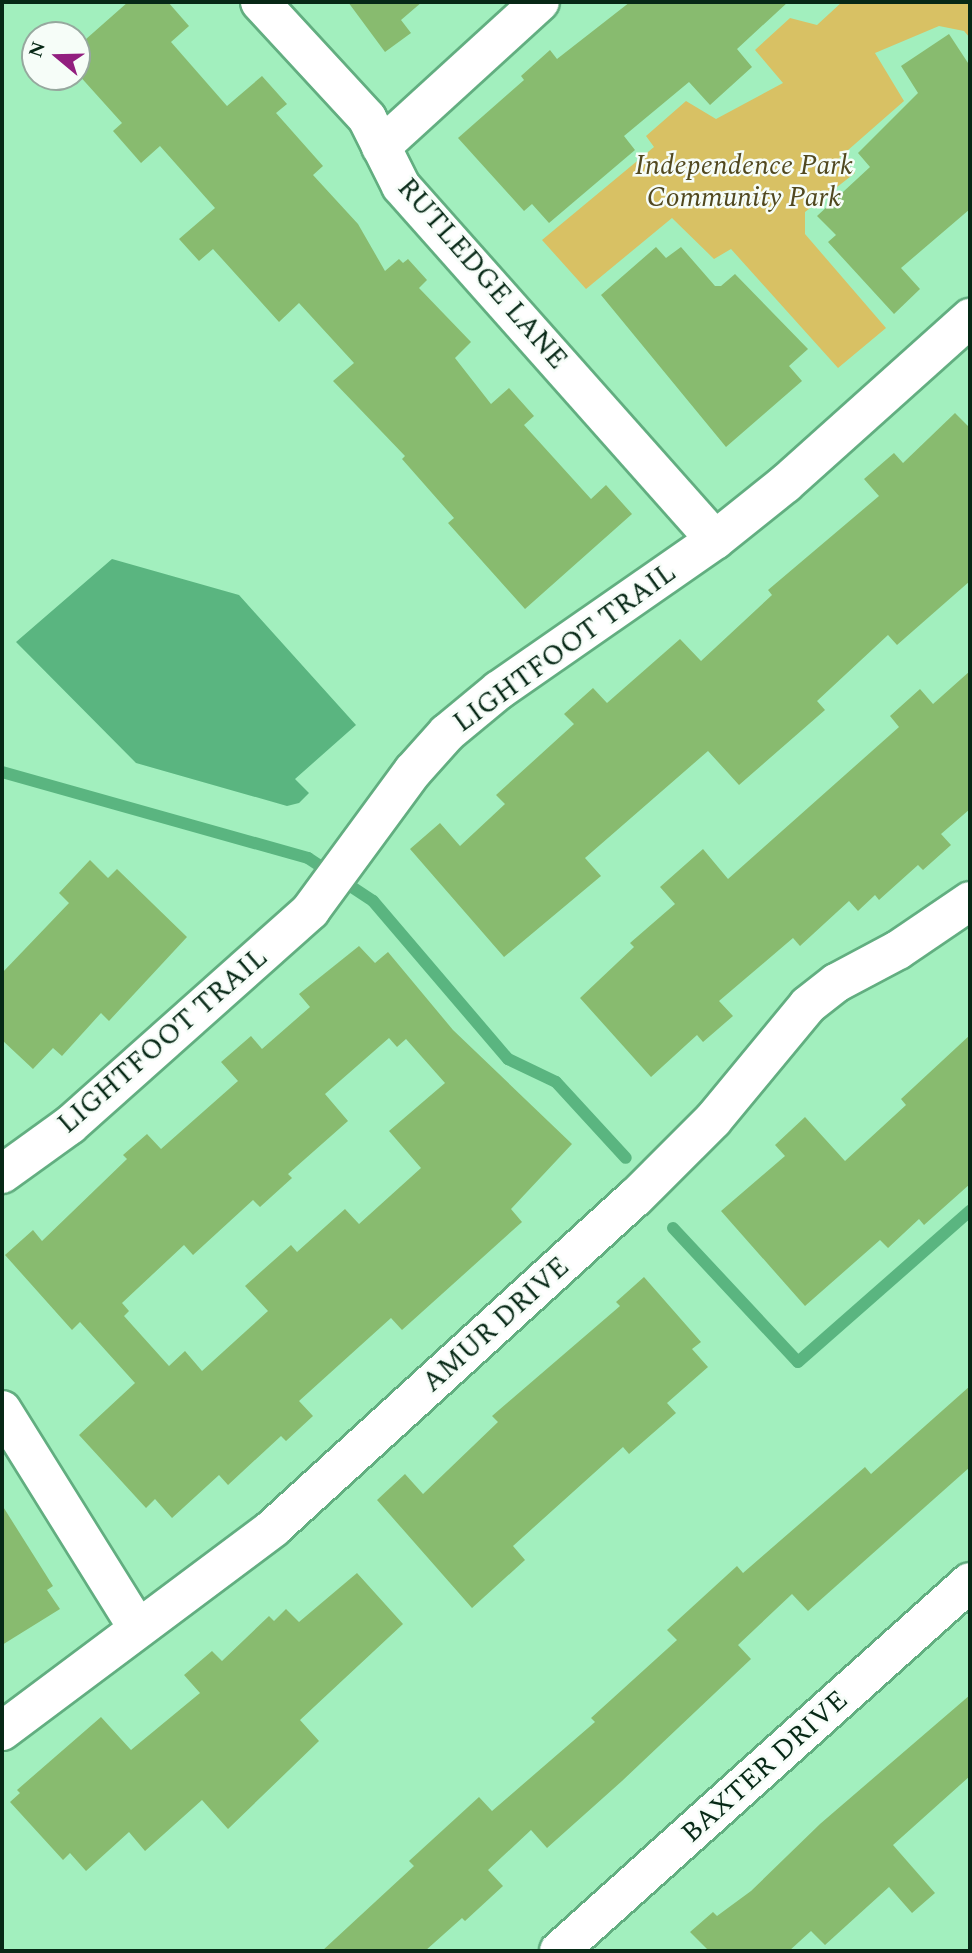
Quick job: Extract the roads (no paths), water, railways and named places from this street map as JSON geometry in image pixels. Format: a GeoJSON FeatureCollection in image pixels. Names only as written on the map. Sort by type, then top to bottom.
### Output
{"type":"FeatureCollection","features":[{"type":"Feature","properties":{"kind":"street","name":"RUTLEDGE LANE"},"geometry":{"type":"LineString","coordinates":[[260,2],[367,118],[401,186],[715,540]]}},
{"type":"Feature","properties":{"kind":"street"},"geometry":{"type":"LineString","coordinates":[[381,147],[540,2]]}},
{"type":"Feature","properties":{"kind":"street","name":"LIGHTFOOT TRAIL"},"geometry":{"type":"LineString","coordinates":[[2,1174],[70,1125],[310,911],[413,771],[447,733],[499,690],[715,540],[785,484],[970,318]]}},
{"type":"Feature","properties":{"kind":"street","name":"AMUR DRIVE"},"geometry":{"type":"LineString","coordinates":[[2,1731],[137,1627],[190,1593],[273,1528],[635,1198],[713,1120],[808,1005],[970,901]]}},
{"type":"Feature","properties":{"kind":"street"},"geometry":{"type":"LineString","coordinates":[[2,1410],[137,1627]]}},
{"type":"Feature","properties":{"kind":"street","name":"BAXTER DRIVE"},"geometry":{"type":"LineString","coordinates":[[559,1951],[970,1582]]}},
{"type":"Feature","properties":{"kind":"waterway"},"geometry":{"type":"LineString","coordinates":[[2,772],[308,858],[373,901],[508,1059],[556,1082],[626,1158]]}},
{"type":"Feature","properties":{"kind":"waterway"},"geometry":{"type":"LineString","coordinates":[[673,1228],[798,1362],[970,1211]]}},
{"type":"Feature","properties":{"kind":"park label","name":"Independence Park Community Park"},"geometry":{"type":"Point","coordinates":[744,182]}}]}
